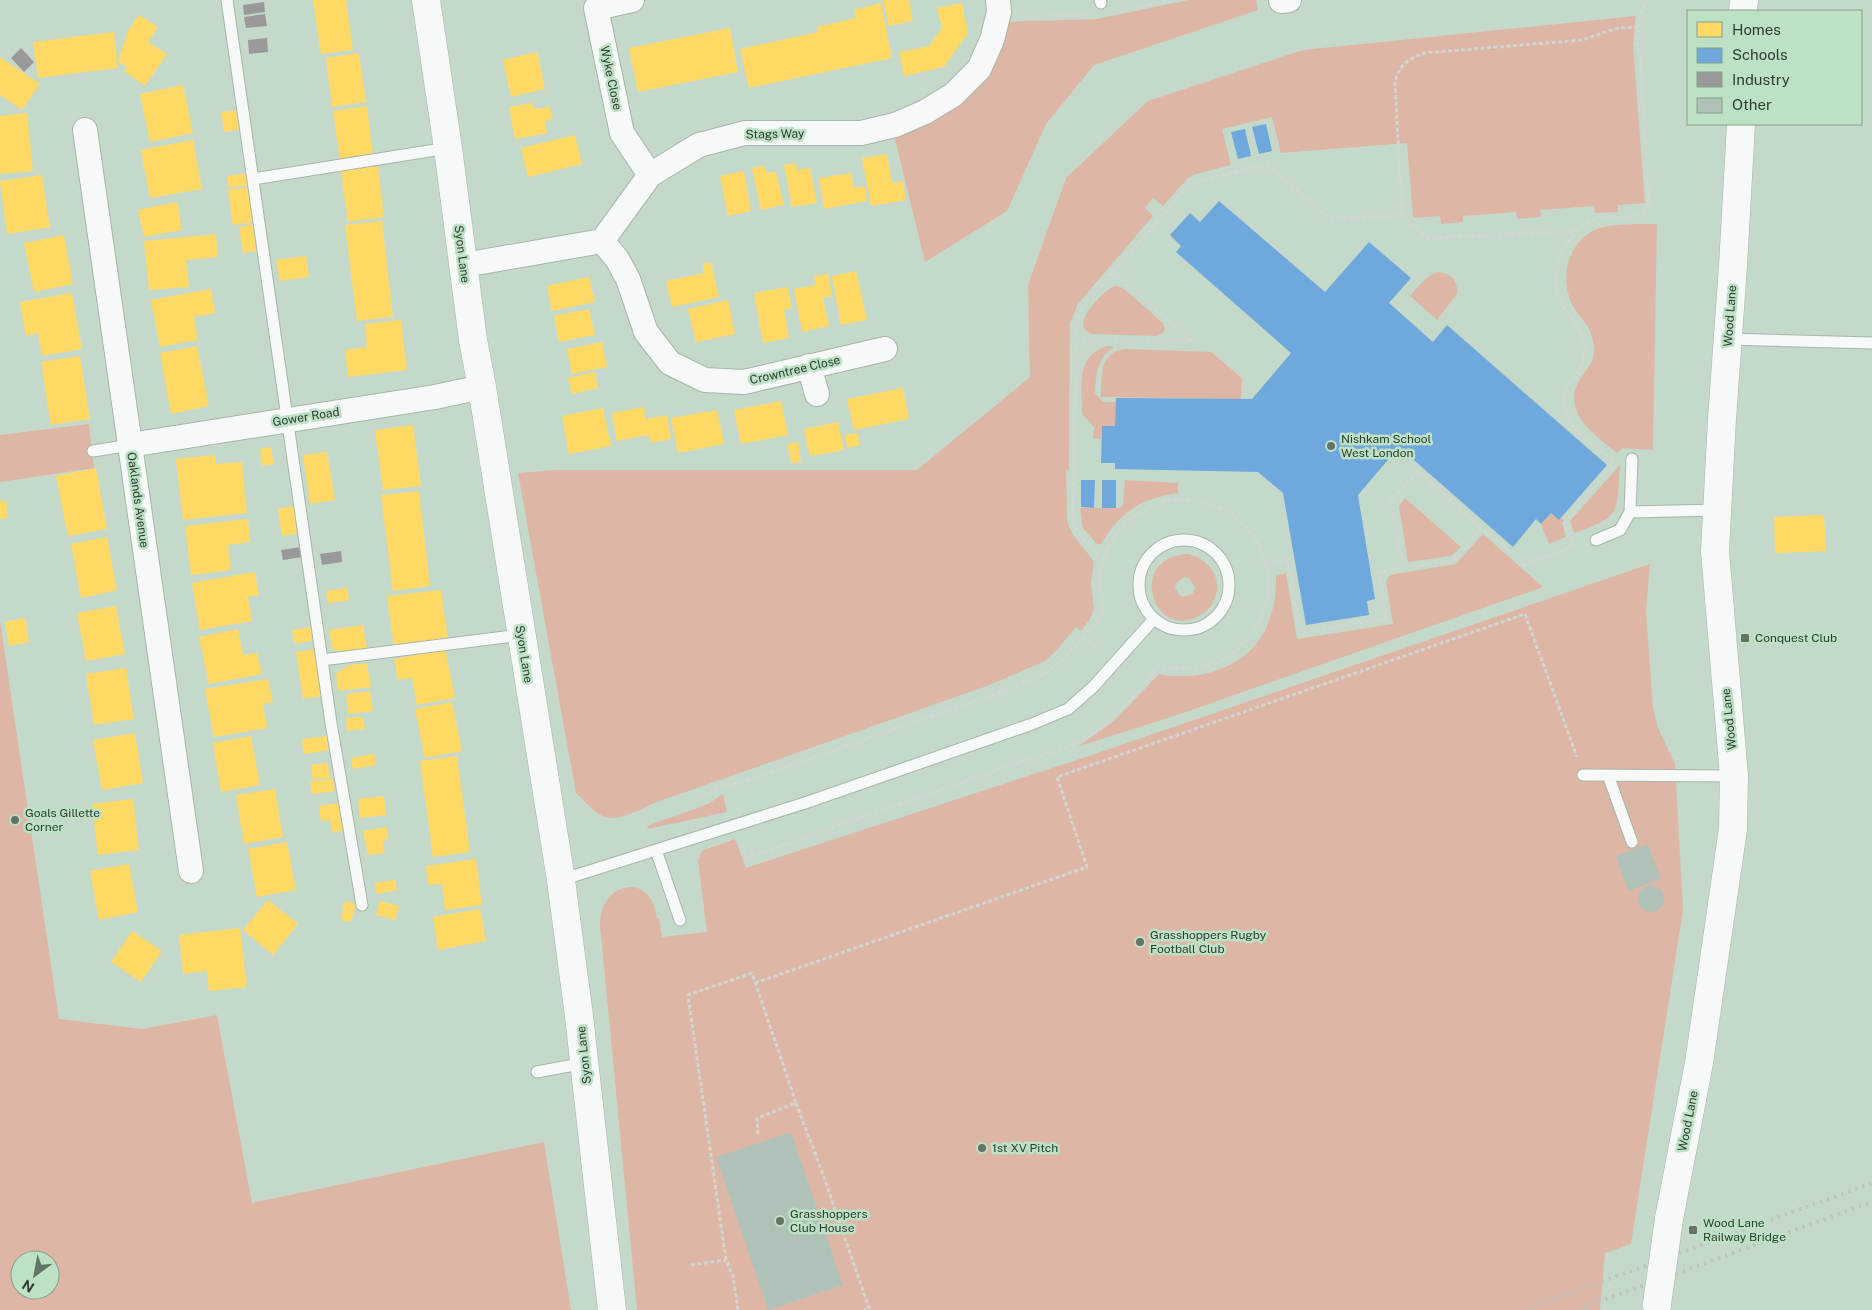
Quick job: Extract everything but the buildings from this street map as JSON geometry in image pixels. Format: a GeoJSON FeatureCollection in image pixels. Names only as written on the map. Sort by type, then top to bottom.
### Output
{"type":"FeatureCollection","features":[{"type":"Feature","properties":{"kind":"main road","name":"Syon Lane"},"geometry":{"type":"LineString","coordinates":[[426,0],[448,148],[473,340],[561,880],[585,1063],[612,1310]]}},
{"type":"Feature","properties":{"kind":"main road","name":"Wood Lane"},"geometry":{"type":"LineString","coordinates":[[1656,1307],[1669,1219],[1699,1063],[1733,829],[1734,776],[1715,551],[1741,125]]}},
{"type":"Feature","properties":{"kind":"street","name":"Wyke Close"},"geometry":{"type":"LineString","coordinates":[[632,0],[596,8],[622,133],[650,175]]}},
{"type":"Feature","properties":{"kind":"street","name":"Stags Way"},"geometry":{"type":"LineString","coordinates":[[602,241],[650,175],[699,145],[745,133],[861,133],[896,125],[926,112],[953,94],[979,70],[992,40],[999,12],[998,0]]}},
{"type":"Feature","properties":{"kind":"street","name":"Oaklands Avenue"},"geometry":{"type":"LineString","coordinates":[[85,130],[191,871]]}},
{"type":"Feature","properties":{"kind":"street"},"geometry":{"type":"LineString","coordinates":[[464,265],[602,241]]}},
{"type":"Feature","properties":{"kind":"street","name":"Crowntree Close"},"geometry":{"type":"LineString","coordinates":[[602,241],[617,258],[628,279],[646,332],[670,363],[705,380],[744,382],[885,349]]}},
{"type":"Feature","properties":{"kind":"street"},"geometry":{"type":"LineString","coordinates":[[809,366],[817,394]]}},
{"type":"Feature","properties":{"kind":"street","name":"Gower Road"},"geometry":{"type":"LineString","coordinates":[[130,445],[435,397],[482,387]]}},
{"type":"Feature","properties":{"kind":"lane"},"geometry":{"type":"LineString","coordinates":[[228,0],[322,660],[362,906]]}},
{"type":"Feature","properties":{"kind":"lane"},"geometry":{"type":"LineString","coordinates":[[253,179],[448,148]]}},
{"type":"Feature","properties":{"kind":"lane"},"geometry":{"type":"LineString","coordinates":[[1728,339],[1872,343]]}},
{"type":"Feature","properties":{"kind":"lane"},"geometry":{"type":"LineString","coordinates":[[93,451],[130,445]]}},
{"type":"Feature","properties":{"kind":"lane"},"geometry":{"type":"LineString","coordinates":[[1596,540],[1620,530],[1630,512],[1632,459]]}},
{"type":"Feature","properties":{"kind":"lane"},"geometry":{"type":"LineString","coordinates":[[1630,512],[1717,510]]}},
{"type":"Feature","properties":{"kind":"lane"},"geometry":{"type":"LineString","coordinates":[[1181,540],[1196,541],[1210,547],[1220,557],[1227,570],[1230,585],[1227,599],[1220,612],[1209,622],[1196,628],[1181,630],[1167,626],[1154,619],[1145,607],[1140,593],[1140,577],[1144,563],[1166,543],[1181,540]]}},
{"type":"Feature","properties":{"kind":"lane"},"geometry":{"type":"LineString","coordinates":[[561,880],[814,800],[1032,724],[1068,709],[1093,687],[1154,619]]}},
{"type":"Feature","properties":{"kind":"lane"},"geometry":{"type":"LineString","coordinates":[[322,660],[521,635]]}},
{"type":"Feature","properties":{"kind":"lane"},"geometry":{"type":"LineString","coordinates":[[1584,775],[1734,776]]}},
{"type":"Feature","properties":{"kind":"lane"},"geometry":{"type":"LineString","coordinates":[[1608,775],[1632,842]]}},
{"type":"Feature","properties":{"kind":"lane"},"geometry":{"type":"LineString","coordinates":[[656,850],[680,920]]}},
{"type":"Feature","properties":{"kind":"lane"},"geometry":{"type":"LineString","coordinates":[[537,1072],[585,1063]]}},
{"type":"Feature","properties":{"kind":"path"},"geometry":{"type":"LineString","coordinates":[[1404,568],[1391,502],[1417,471],[1525,565],[1574,546],[1565,522],[1615,463],[1569,421],[1565,408],[1566,389],[1579,373],[1584,355],[1584,346],[1583,337],[1564,308],[1557,292],[1555,273],[1564,248],[1578,231],[1597,218],[1635,216],[1642,214],[1647,208],[1649,202],[1638,27],[1642,10],[1648,0]]}},
{"type":"Feature","properties":{"kind":"path"},"geometry":{"type":"LineString","coordinates":[[1402,216],[1395,83],[1397,71],[1412,57],[1425,53],[1582,40],[1618,28],[1638,27]]}},
{"type":"Feature","properties":{"kind":"path"},"geometry":{"type":"LineString","coordinates":[[1104,559],[1077,532],[1073,521],[1076,320],[1079,313],[1187,186],[1202,180],[1267,164],[1330,219],[1402,216],[1428,238],[1578,231]]}},
{"type":"Feature","properties":{"kind":"path"},"geometry":{"type":"LineString","coordinates":[[1075,341],[1192,340],[1113,272]]}},
{"type":"Feature","properties":{"kind":"path"},"geometry":{"type":"LineString","coordinates":[[697,798],[718,788],[749,780],[1006,690],[1035,678],[1054,667],[1100,618],[1102,604],[1100,578],[1106,552],[1120,528],[1141,511],[1166,501],[1193,500],[1219,507],[1242,521],[1259,544],[1268,572],[1268,601],[1257,628],[1238,650],[1213,664],[1185,669],[1159,666],[1144,686],[1116,715],[1099,730],[1081,741],[746,858],[734,825]]}},
{"type":"Feature","properties":{"kind":"path"},"geometry":{"type":"LineString","coordinates":[[1266,563],[1288,560],[1300,632],[1386,619],[1379,572],[1455,560],[1482,528]]}},
{"type":"Feature","properties":{"kind":"path"},"geometry":{"type":"LineString","coordinates":[[755,983],[1087,867],[1057,777],[1525,614],[1584,775]]}},
{"type":"Feature","properties":{"kind":"path"},"geometry":{"type":"LineString","coordinates":[[738,1310],[733,1276],[726,1260],[688,995],[752,973],[869,1308],[864,1310]]}},
{"type":"Feature","properties":{"kind":"path"},"geometry":{"type":"LineString","coordinates":[[758,1136],[757,1118],[796,1103]]}},
{"type":"Feature","properties":{"kind":"path"},"geometry":{"type":"LineString","coordinates":[[691,1265],[726,1260]]}},
{"type":"Feature","properties":{"kind":"shaded area"},"geometry":{"type":"Polygon","coordinates":[[[1189,0],[1256,0],[1258,10],[1094,65],[1046,124],[1007,211],[925,262],[895,139],[948,110],[1004,22],[1097,19],[1189,0]]]}},
{"type":"Feature","properties":{"kind":"shaded area"},"geometry":{"type":"Polygon","coordinates":[[[1636,16],[1633,45],[1645,203],[1618,205],[1618,212],[1595,213],[1594,206],[1540,210],[1541,217],[1517,219],[1516,212],[1463,216],[1463,222],[1441,224],[1440,216],[1413,218],[1407,143],[1281,153],[1272,117],[1222,129],[1231,165],[1196,174],[1188,178],[1163,206],[1153,198],[1145,208],[1153,216],[1078,304],[1070,323],[1069,469],[1066,470],[1067,519],[1074,537],[1094,562],[1091,583],[1094,609],[1090,619],[1081,631],[1076,627],[1045,661],[987,686],[657,802],[622,817],[611,818],[601,815],[576,793],[518,473],[556,470],[917,470],[1030,377],[1028,285],[1066,178],[1148,101],[1303,50],[1636,16]]]}},
{"type":"Feature","properties":{"kind":"shaded area"},"geometry":{"type":"Polygon","coordinates":[[[1657,224],[1653,450],[1622,448],[1617,453],[1600,440],[1584,423],[1578,414],[1575,404],[1574,394],[1578,383],[1592,360],[1594,349],[1590,330],[1571,302],[1566,281],[1569,261],[1573,251],[1586,235],[1605,227],[1657,224]]]}},
{"type":"Feature","properties":{"kind":"shaded area"},"geometry":{"type":"Polygon","coordinates":[[[1439,272],[1451,276],[1456,285],[1457,294],[1437,320],[1410,296],[1426,278],[1439,272]]]}},
{"type":"Feature","properties":{"kind":"shaded area"},"geometry":{"type":"Polygon","coordinates":[[[1115,286],[1123,288],[1163,323],[1165,329],[1163,333],[1156,336],[1093,334],[1086,330],[1083,325],[1089,309],[1103,294],[1115,286]]]}},
{"type":"Feature","properties":{"kind":"shaded area"},"geometry":{"type":"Polygon","coordinates":[[[1107,346],[1113,346],[1113,348],[1104,356],[1098,368],[1095,393],[1103,402],[1116,402],[1115,426],[1102,426],[1101,439],[1093,438],[1094,427],[1082,414],[1081,383],[1082,373],[1090,357],[1107,346]]]}},
{"type":"Feature","properties":{"kind":"shaded area"},"geometry":{"type":"Polygon","coordinates":[[[1125,349],[1211,352],[1242,378],[1241,399],[1101,397],[1102,374],[1106,360],[1116,351],[1125,349]]]}},
{"type":"Feature","properties":{"kind":"shaded area"},"geometry":{"type":"Polygon","coordinates":[[[89,424],[94,468],[0,482],[0,435],[89,424]]]}},
{"type":"Feature","properties":{"kind":"shaded area"},"geometry":{"type":"Polygon","coordinates":[[[1620,465],[1617,503],[1614,511],[1601,522],[1574,533],[1570,521],[1620,465]]]}},
{"type":"Feature","properties":{"kind":"shaded area"},"geometry":{"type":"Polygon","coordinates":[[[1125,480],[1178,483],[1178,493],[1153,499],[1133,508],[1116,523],[1101,544],[1097,544],[1083,528],[1080,508],[1121,508],[1123,505],[1125,480]]]}},
{"type":"Feature","properties":{"kind":"shaded area"},"geometry":{"type":"Polygon","coordinates":[[[1405,498],[1461,547],[1451,556],[1408,562],[1399,506],[1405,498]]]}},
{"type":"Feature","properties":{"kind":"shaded area"},"geometry":{"type":"Polygon","coordinates":[[[1551,513],[1559,520],[1561,518],[1564,520],[1562,523],[1566,537],[1549,544],[1541,524],[1551,513]]]}},
{"type":"Feature","properties":{"kind":"shaded area"},"geometry":{"type":"Polygon","coordinates":[[[1483,534],[1543,587],[1183,713],[1077,747],[1114,721],[1159,674],[1193,676],[1209,673],[1240,659],[1253,648],[1263,634],[1270,618],[1275,597],[1276,576],[1286,573],[1297,639],[1393,624],[1386,582],[1389,576],[1456,564],[1483,534]]]}},
{"type":"Feature","properties":{"kind":"shaded area"},"geometry":{"type":"Polygon","coordinates":[[[1188,554],[1196,557],[1208,565],[1216,578],[1217,592],[1213,603],[1206,611],[1195,618],[1179,620],[1167,616],[1157,606],[1152,594],[1152,580],[1158,567],[1170,558],[1188,554]],[[1185,577],[1177,582],[1175,587],[1179,595],[1184,597],[1193,593],[1195,588],[1190,579],[1185,577]]]}},
{"type":"Feature","properties":{"kind":"shaded area","name":"Grasshoppers Rugby Football Club"},"geometry":{"type":"Polygon","coordinates":[[[1650,564],[1646,611],[1653,708],[1658,728],[1675,764],[1683,910],[1631,1244],[1605,1253],[1600,1310],[637,1310],[600,925],[602,910],[608,899],[617,891],[627,887],[637,888],[646,893],[653,903],[657,918],[659,918],[662,937],[707,932],[698,860],[702,851],[735,839],[746,868],[1089,756],[1650,564]]]}},
{"type":"Feature","properties":{"kind":"shaded area"},"geometry":{"type":"Polygon","coordinates":[[[0,621],[59,1019],[142,1029],[217,1015],[252,1203],[544,1142],[571,1310],[0,1310],[0,621]]]}},
{"type":"Feature","properties":{"kind":"shaded area"},"geometry":{"type":"Polygon","coordinates":[[[723,794],[727,812],[648,829],[647,826],[708,804],[723,794]]]}},
{"type":"Feature","properties":{"kind":"railway"},"geometry":{"type":"LineString","coordinates":[[1524,1310],[1872,1183]]}},
{"type":"Feature","properties":{"kind":"railway"},"geometry":{"type":"LineString","coordinates":[[1577,1310],[1872,1202]]}},
{"type":"Feature","properties":{"kind":"place","name":"Nishkam School West London"},"geometry":{"type":"Point","coordinates":[1331,446]}},
{"type":"Feature","properties":{"kind":"place","name":"Conquest Club"},"geometry":{"type":"Point","coordinates":[1745,638]}},
{"type":"Feature","properties":{"kind":"place","name":"Goals Gillette Corner"},"geometry":{"type":"Point","coordinates":[15,820]}},
{"type":"Feature","properties":{"kind":"place","name":"Grasshoppers Rugby Football Club"},"geometry":{"type":"Point","coordinates":[1140,942]}},
{"type":"Feature","properties":{"kind":"place","name":"1st XV Pitch"},"geometry":{"type":"Point","coordinates":[982,1148]}},
{"type":"Feature","properties":{"kind":"place","name":"Grasshoppers Club House"},"geometry":{"type":"Point","coordinates":[780,1221]}},
{"type":"Feature","properties":{"kind":"place","name":"Wood Lane Railway Bridge"},"geometry":{"type":"Point","coordinates":[1693,1230]}}]}
